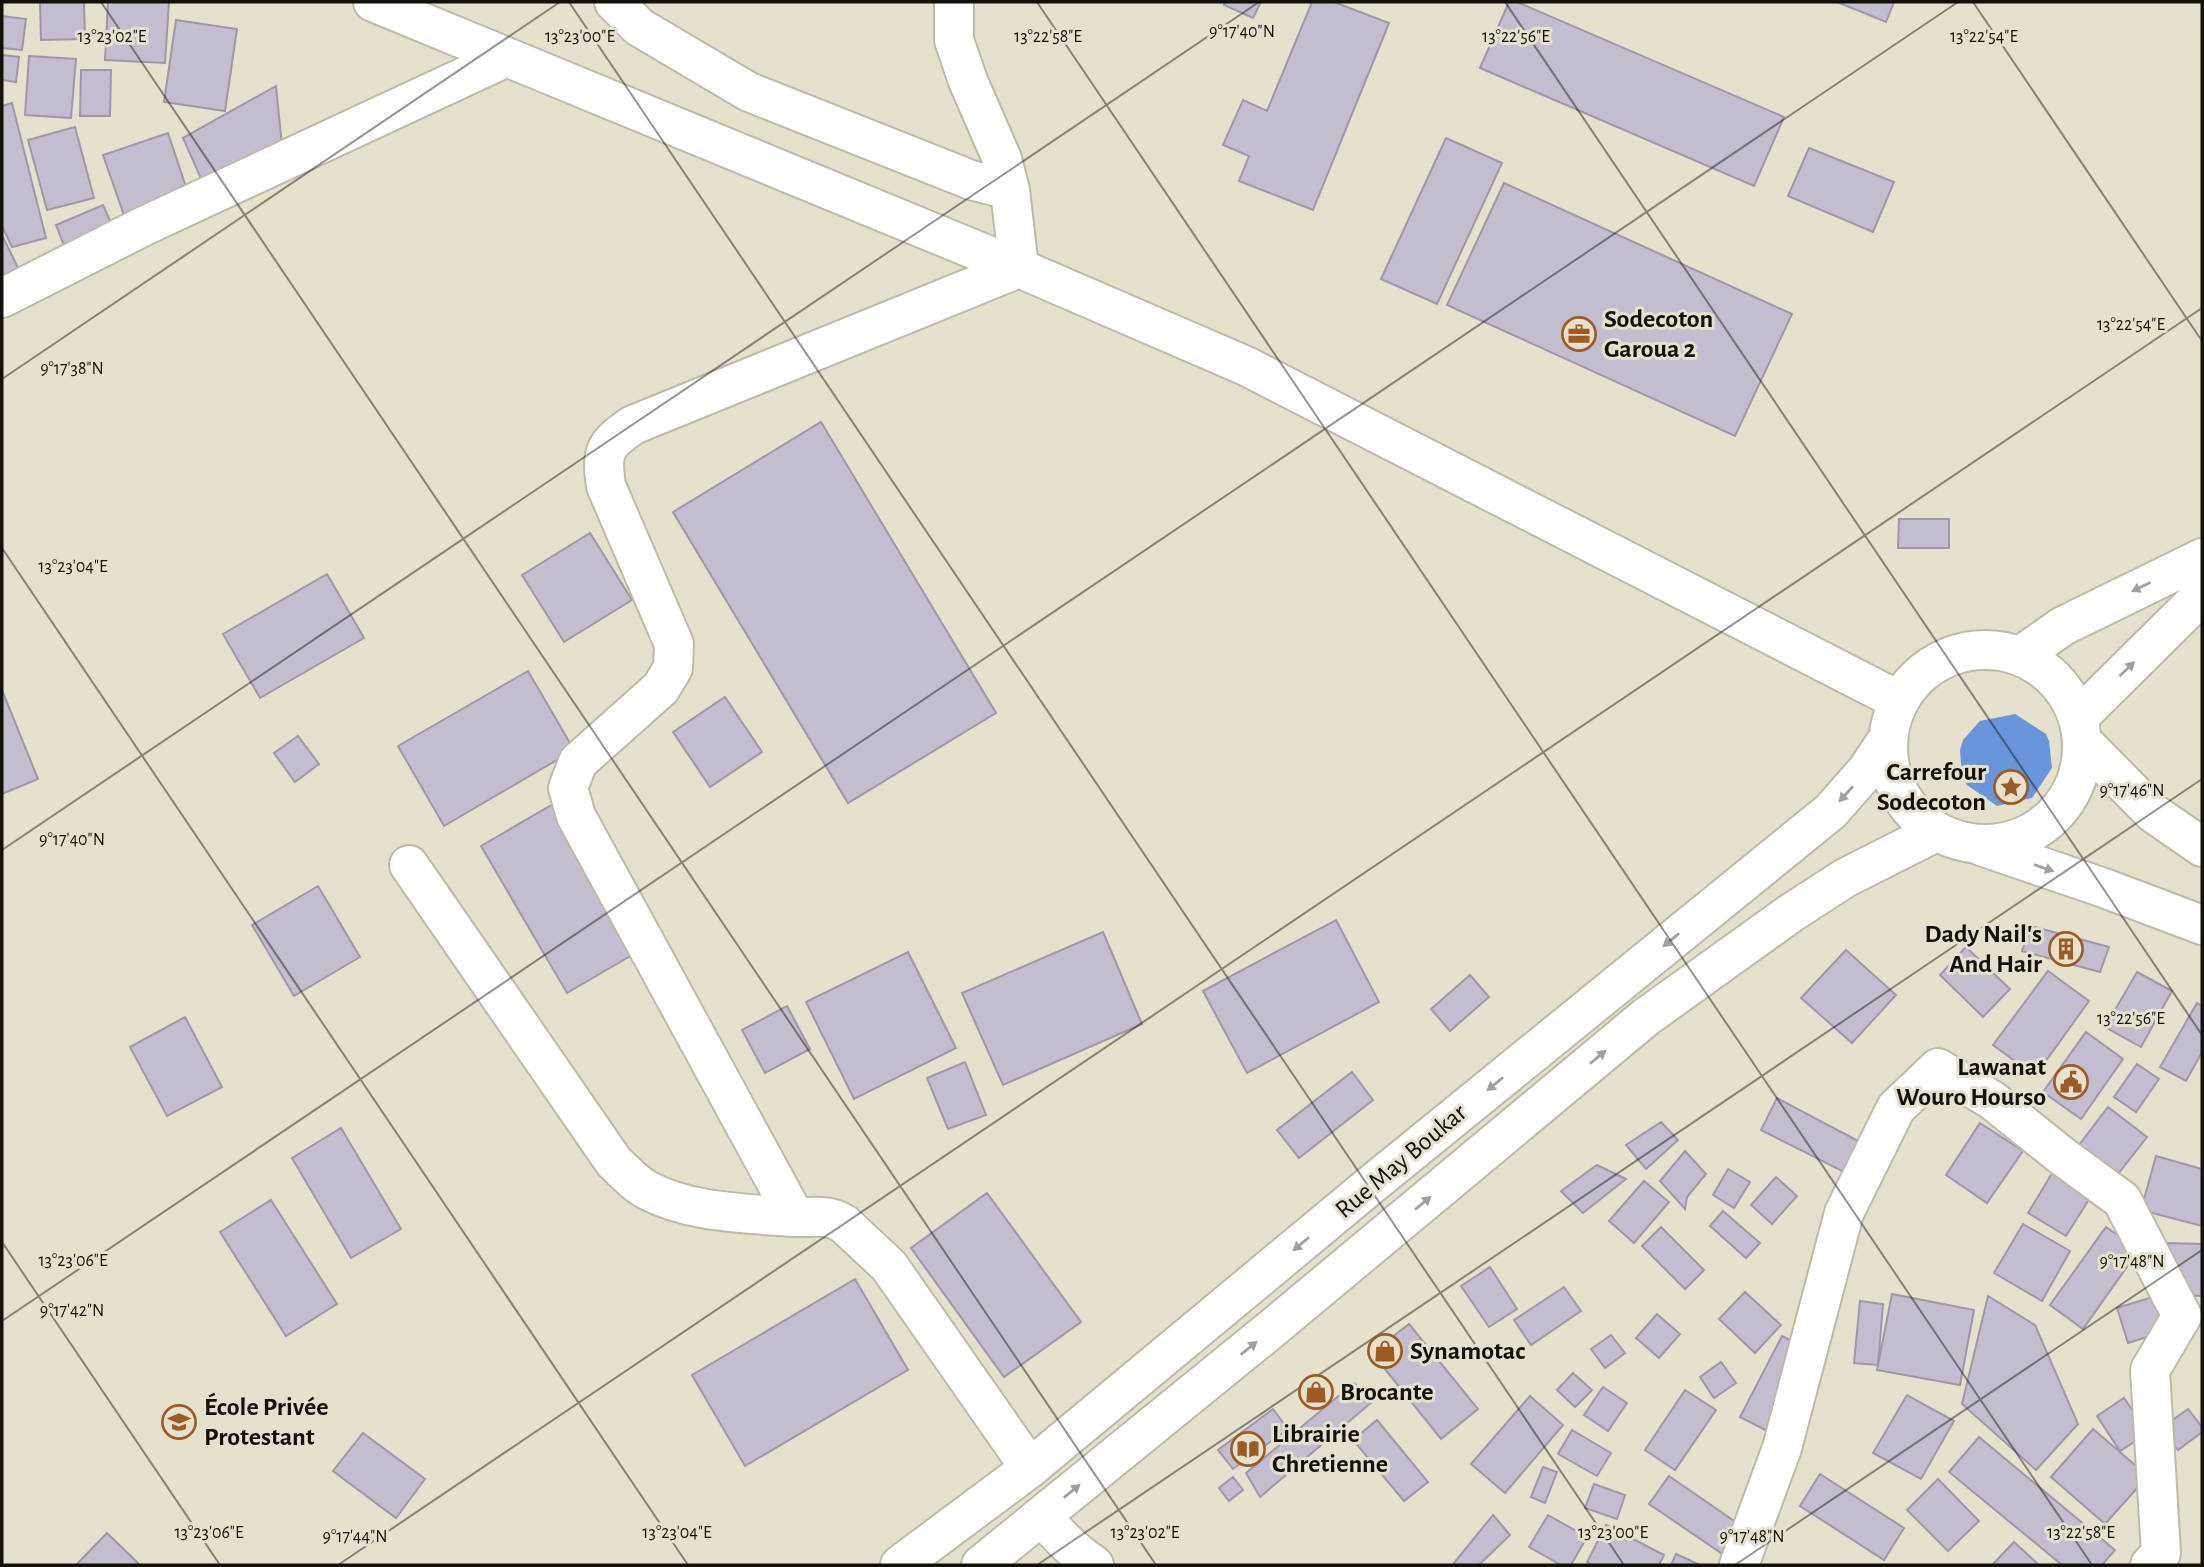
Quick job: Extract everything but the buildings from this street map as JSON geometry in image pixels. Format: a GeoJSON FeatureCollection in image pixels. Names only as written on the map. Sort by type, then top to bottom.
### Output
{"type":"FeatureCollection","features":[{"type":"Feature","properties":{"kind":"street"},"geometry":{"type":"LineString","coordinates":[[373,2],[1018,268],[1246,366],[1899,702]]}},
{"type":"Feature","properties":{"kind":"street"},"geometry":{"type":"LineString","coordinates":[[614,2],[639,27],[749,92],[971,180],[1010,190]]}},
{"type":"Feature","properties":{"kind":"street"},"geometry":{"type":"LineString","coordinates":[[954,2],[954,40],[968,81],[1002,159],[1010,190],[1018,268]]}},
{"type":"Feature","properties":{"kind":"street"},"geometry":{"type":"LineString","coordinates":[[2,298],[144,226],[507,57]]}},
{"type":"Feature","properties":{"kind":"street"},"geometry":{"type":"LineString","coordinates":[[795,1217],[576,816],[568,788],[578,762],[661,688],[673,668],[674,644],[606,486],[602,461],[611,440],[633,425],[1018,268]]}},
{"type":"Feature","properties":{"kind":"street"},"geometry":{"type":"LineString","coordinates":[[2020,656],[2063,626],[2202,558]]}},
{"type":"Feature","properties":{"kind":"street"},"geometry":{"type":"LineString","coordinates":[[1979,845],[2007,843],[2033,833],[2054,817],[2071,795],[2081,769],[2081,730],[2202,595]]}},
{"type":"Feature","properties":{"kind":"street"},"geometry":{"type":"LineString","coordinates":[[2202,847],[2153,813],[2081,730],[2066,691],[2046,670],[2020,656],[1997,650],[1973,650],[1951,656],[1930,667],[1912,682],[1891,720],[1887,740],[1889,767],[1898,793],[1914,816],[1936,832],[2104,888],[2202,925]]}},
{"type":"Feature","properties":{"kind":"street","name":"Rue May Boukar"},"geometry":{"type":"LineString","coordinates":[[900,1565],[1030,1468],[1372,1184],[1831,811],[1867,770],[1887,740]]}},
{"type":"Feature","properties":{"kind":"street","name":"Rue May Boukar"},"geometry":{"type":"LineString","coordinates":[[981,1565],[1280,1323],[1646,1017],[1791,913],[1845,878],[1936,832]]}},
{"type":"Feature","properties":{"kind":"street"},"geometry":{"type":"LineString","coordinates":[[409,865],[614,1162],[645,1190],[692,1206],[837,1220],[882,1259],[1030,1468]]}},
{"type":"Feature","properties":{"kind":"street"},"geometry":{"type":"LineString","coordinates":[[1739,1565],[1782,1448],[1844,1213],[1896,1108],[1938,1068],[1992,1100],[2122,1200],[2182,1316],[2150,1370],[2161,1553],[2150,1565]]}},
{"type":"Feature","properties":{"kind":"street"},"geometry":{"type":"LineString","coordinates":[[1042,1516],[1061,1540],[1094,1565]]}},
{"type":"Feature","properties":{"kind":"water"},"geometry":{"type":"Polygon","coordinates":[[[2015,714],[2046,734],[2052,768],[2032,798],[1997,806],[1967,785],[1962,776],[1960,750],[1963,740],[1980,721],[2015,714]]]}},
{"type":"Feature","properties":{"kind":"place","name":"Sodecoton Garoua 2"},"geometry":{"type":"Point","coordinates":[1579,334]}},
{"type":"Feature","properties":{"kind":"place","name":"Carrefour Sodecoton"},"geometry":{"type":"Point","coordinates":[2011,787]}},
{"type":"Feature","properties":{"kind":"place","name":"Dady Nail's And Hair"},"geometry":{"type":"Point","coordinates":[2066,949]}},
{"type":"Feature","properties":{"kind":"place","name":"Lawanat Wouro Hourso"},"geometry":{"type":"Point","coordinates":[2071,1082]}},
{"type":"Feature","properties":{"kind":"place","name":"Synamotac"},"geometry":{"type":"Point","coordinates":[1385,1351]}},
{"type":"Feature","properties":{"kind":"place","name":"Brocante"},"geometry":{"type":"Point","coordinates":[1316,1392]}},
{"type":"Feature","properties":{"kind":"place","name":"École Privée Protestant"},"geometry":{"type":"Point","coordinates":[179,1422]}},
{"type":"Feature","properties":{"kind":"place","name":"Librairie Chretienne"},"geometry":{"type":"Point","coordinates":[1248,1449]}}]}
